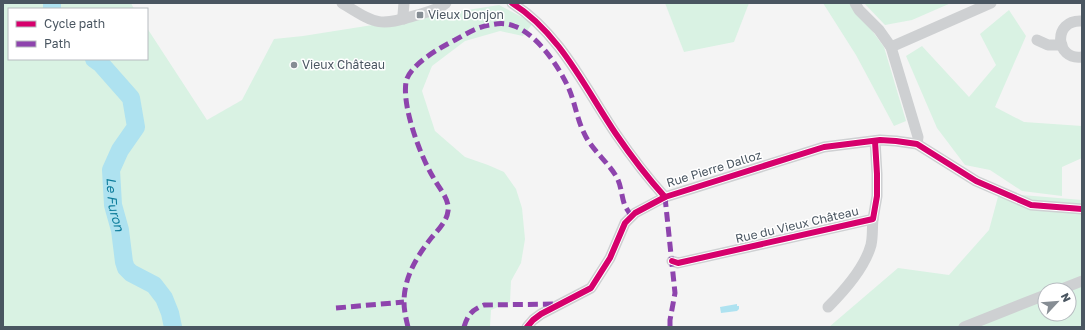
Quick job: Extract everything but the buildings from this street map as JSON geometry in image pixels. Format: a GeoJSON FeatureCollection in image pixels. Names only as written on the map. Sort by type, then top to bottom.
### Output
{"type":"FeatureCollection","features":[{"type":"Feature","properties":{"kind":"street"},"geometry":{"type":"LineString","coordinates":[[342,3],[368,19],[391,23],[432,11],[446,3]]}},
{"type":"Feature","properties":{"kind":"street"},"geometry":{"type":"LineString","coordinates":[[404,3],[402,15],[404,19]]}},
{"type":"Feature","properties":{"kind":"street","name":"Rue Pierre Dalloz"},"geometry":{"type":"LineString","coordinates":[[512,3],[527,12],[554,40],[591,93],[616,133],[648,178],[665,197],[824,147],[875,140],[917,144]]}},
{"type":"Feature","properties":{"kind":"street"},"geometry":{"type":"LineString","coordinates":[[855,3],[859,10],[879,30],[891,47],[918,137],[917,144],[976,181],[1031,205],[1082,209]]}},
{"type":"Feature","properties":{"kind":"street"},"geometry":{"type":"LineString","coordinates":[[891,47],[991,3]]}},
{"type":"Feature","properties":{"kind":"street"},"geometry":{"type":"LineString","coordinates":[[1082,21],[1072,22],[1067,25],[1062,30],[1060,38],[1065,52],[1071,56],[1082,57]]}},
{"type":"Feature","properties":{"kind":"street"},"geometry":{"type":"LineString","coordinates":[[1037,40],[1048,45],[1062,45]]}},
{"type":"Feature","properties":{"kind":"street","name":"Rue du Vieux Château"},"geometry":{"type":"LineString","coordinates":[[672,261],[678,263],[873,219],[877,196],[875,140]]}},
{"type":"Feature","properties":{"kind":"street"},"geometry":{"type":"LineString","coordinates":[[526,327],[541,314],[591,288],[610,258],[625,223],[631,216],[665,197]]}},
{"type":"Feature","properties":{"kind":"street"},"geometry":{"type":"LineString","coordinates":[[828,307],[851,281],[865,258],[870,246],[873,219]]}},
{"type":"Feature","properties":{"kind":"street"},"geometry":{"type":"LineString","coordinates":[[964,327],[1037,298]]}},
{"type":"Feature","properties":{"kind":"green space"},"geometry":{"type":"Polygon","coordinates":[[[3,3],[131,3],[134,8],[8,8],[8,60],[148,60],[148,30],[207,120],[242,100],[274,39],[303,36],[499,5],[533,23],[523,36],[500,31],[465,41],[432,66],[422,91],[435,131],[465,157],[504,172],[516,189],[522,208],[525,239],[521,263],[511,281],[510,302],[491,310],[490,327],[3,327],[3,3]]]}},
{"type":"Feature","properties":{"kind":"green space"},"geometry":{"type":"Polygon","coordinates":[[[665,3],[749,3],[734,42],[684,52],[665,3]]]}},
{"type":"Feature","properties":{"kind":"green space"},"geometry":{"type":"Polygon","coordinates":[[[823,3],[852,3],[884,47],[906,121],[894,126],[856,55],[823,3]]]}},
{"type":"Feature","properties":{"kind":"green space"},"geometry":{"type":"Polygon","coordinates":[[[864,3],[951,3],[912,20],[885,25],[864,3]]]}},
{"type":"Feature","properties":{"kind":"green space"},"geometry":{"type":"Polygon","coordinates":[[[1009,10],[1026,36],[995,107],[1024,122],[1082,126],[1082,158],[1062,167],[1062,196],[1022,191],[990,170],[965,165],[937,128],[906,56],[922,46],[969,97],[996,65],[980,34],[1009,10]]]}},
{"type":"Feature","properties":{"kind":"green space"},"geometry":{"type":"Polygon","coordinates":[[[999,193],[1082,200],[1082,327],[829,327],[898,268],[949,275],[989,230],[999,193]]]}},
{"type":"Feature","properties":{"kind":"water"},"geometry":{"type":"Polygon","coordinates":[[[737,304],[739,309],[737,311],[721,313],[720,307],[737,304]]]}},
{"type":"Feature","properties":{"kind":"waterway","name":"Le Furon"},"geometry":{"type":"LineString","coordinates":[[52,3],[52,8]]}},
{"type":"Feature","properties":{"kind":"waterway","name":"Le Furon"},"geometry":{"type":"LineString","coordinates":[[95,60],[101,64],[131,98],[136,127],[120,150],[111,170],[113,205],[120,230],[124,262],[126,268],[131,273],[154,285],[164,298],[170,313],[173,327]]}},
{"type":"Feature","properties":{"kind":"marked path"},"geometry":{"type":"LineString","coordinates":[[408,327],[404,302],[406,284],[412,267],[421,252],[444,222],[448,207],[445,198],[428,168],[413,131],[405,92],[406,82],[413,69],[426,57],[472,31],[493,24],[511,25],[523,30],[531,36],[547,53],[560,71],[569,89],[587,139],[618,179],[625,205],[631,216]]}},
{"type":"Feature","properties":{"kind":"marked path"},"geometry":{"type":"LineString","coordinates":[[665,197],[675,293],[670,327]]}},
{"type":"Feature","properties":{"kind":"marked path"},"geometry":{"type":"LineString","coordinates":[[336,308],[404,302]]}},
{"type":"Feature","properties":{"kind":"marked path"},"geometry":{"type":"LineString","coordinates":[[464,327],[471,313],[484,305],[555,304]]}},
{"type":"Feature","properties":{"kind":"cycle path"},"geometry":{"type":"LineString","coordinates":[[512,3],[529,15],[558,46],[633,158],[665,197]]}},
{"type":"Feature","properties":{"kind":"cycle path"},"geometry":{"type":"LineString","coordinates":[[527,327],[541,314],[591,288],[610,258],[625,223],[635,213],[665,197],[824,147],[880,140],[917,144],[976,181],[1031,205],[1082,209]]}},
{"type":"Feature","properties":{"kind":"cycle path"},"geometry":{"type":"LineString","coordinates":[[672,261],[678,263],[873,219],[877,196],[875,141]]}},
{"type":"Feature","properties":{"kind":"place","name":"Vieux Donjon"},"geometry":{"type":"Point","coordinates":[420,15]}},
{"type":"Feature","properties":{"kind":"place","name":"Vieux Château"},"geometry":{"type":"Point","coordinates":[294,65]}}]}
